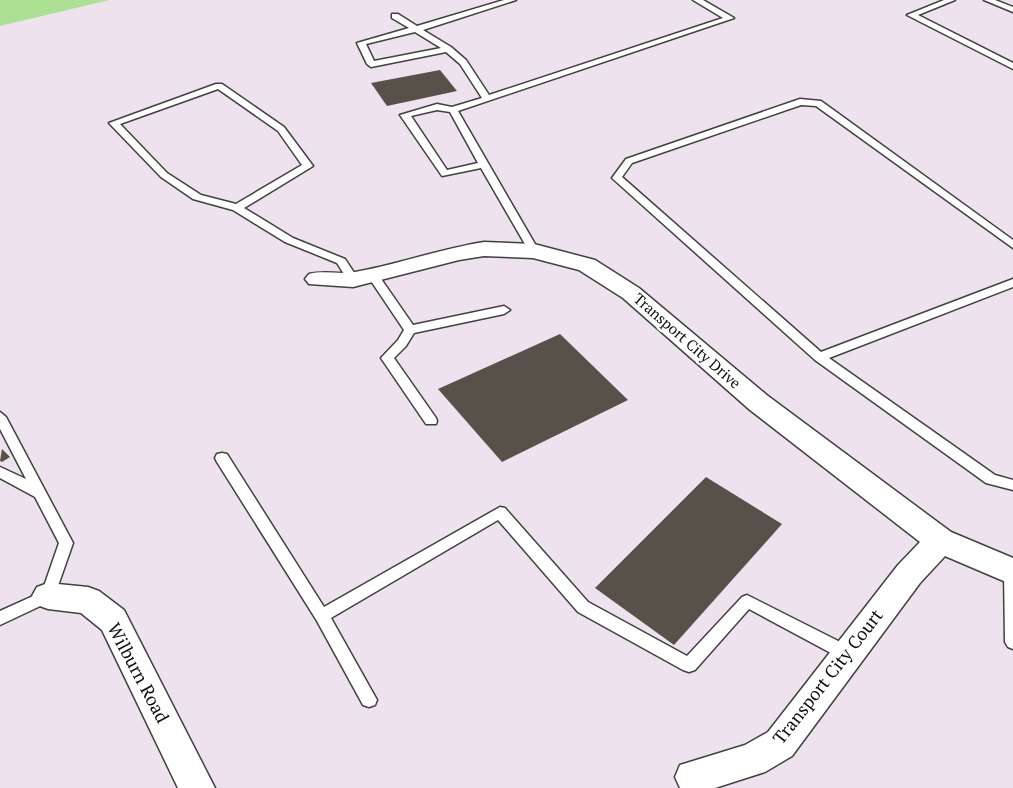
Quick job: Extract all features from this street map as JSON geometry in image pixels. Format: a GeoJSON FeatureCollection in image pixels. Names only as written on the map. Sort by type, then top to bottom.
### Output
{"type":"FeatureCollection","features":[{"type":"Feature","properties":{"kind":"street","name":"Transport City Drive"},"geometry":{"type":"LineString","coordinates":[[317,279],[363,277],[458,253],[484,250],[534,251],[587,265],[631,293],[759,403],[940,541],[1012,571]]}},
{"type":"Feature","properties":{"kind":"street","name":"Transport City Court"},"geometry":{"type":"LineString","coordinates":[[693,777],[752,760],[780,744],[908,574],[940,541]]}},
{"type":"Feature","properties":{"kind":"street","name":"Wilburn Road"},"geometry":{"type":"LineString","coordinates":[[48,596],[88,600],[112,620],[197,788]]}},
{"type":"Feature","properties":{"kind":"lane"},"geometry":{"type":"LineString","coordinates":[[448,49],[371,64],[361,43],[398,35],[512,0]]}},
{"type":"Feature","properties":{"kind":"lane"},"geometry":{"type":"LineString","coordinates":[[485,164],[445,174],[405,115],[437,107],[453,110],[730,18],[697,0]]}},
{"type":"Feature","properties":{"kind":"lane"},"geometry":{"type":"LineString","coordinates":[[951,0],[911,15],[1013,66]]}},
{"type":"Feature","properties":{"kind":"lane"},"geometry":{"type":"LineString","coordinates":[[988,0],[1013,10]]}},
{"type":"Feature","properties":{"kind":"lane"},"geometry":{"type":"LineString","coordinates":[[395,16],[417,28],[448,49],[463,62],[487,99]]}},
{"type":"Feature","properties":{"kind":"lane"},"geometry":{"type":"LineString","coordinates":[[237,208],[308,166],[281,129],[219,86],[114,123],[164,175],[197,197],[237,208],[289,240],[341,261],[363,277],[410,330]]}},
{"type":"Feature","properties":{"kind":"lane"},"geometry":{"type":"LineString","coordinates":[[1013,245],[818,103],[800,102],[629,162],[617,178],[819,357],[991,479],[1013,485]]}},
{"type":"Feature","properties":{"kind":"lane"},"geometry":{"type":"LineString","coordinates":[[453,110],[534,251]]}},
{"type":"Feature","properties":{"kind":"lane"},"geometry":{"type":"LineString","coordinates":[[819,357],[1013,283]]}},
{"type":"Feature","properties":{"kind":"lane"},"geometry":{"type":"LineString","coordinates":[[431,421],[387,358],[402,343],[410,330],[504,310]]}},
{"type":"Feature","properties":{"kind":"lane"},"geometry":{"type":"LineString","coordinates":[[0,417],[66,543],[48,596],[0,618]]}},
{"type":"Feature","properties":{"kind":"lane"},"geometry":{"type":"LineString","coordinates":[[222,458],[322,616],[369,700]]}},
{"type":"Feature","properties":{"kind":"lane"},"geometry":{"type":"LineString","coordinates":[[0,472],[40,493]]}},
{"type":"Feature","properties":{"kind":"lane"},"geometry":{"type":"LineString","coordinates":[[322,616],[500,512],[583,607],[689,665],[747,601],[848,654]]}},
{"type":"Feature","properties":{"kind":"lane"},"geometry":{"type":"LineString","coordinates":[[1012,571],[1013,642]]}},
{"type":"Feature","properties":{"kind":"shaded area"},"geometry":{"type":"Polygon","coordinates":[[[110,0],[1013,0],[1013,788],[0,788],[0,26],[110,0]]]}},
{"type":"Feature","properties":{"kind":"green space"},"geometry":{"type":"Polygon","coordinates":[[[0,0],[110,0],[0,26],[0,0]]]}},
{"type":"Feature","properties":{"kind":"building"},"geometry":{"type":"Polygon","coordinates":[[[440,70],[457,91],[387,106],[371,83],[440,70]]]}},
{"type":"Feature","properties":{"kind":"building"},"geometry":{"type":"Polygon","coordinates":[[[560,334],[628,400],[502,462],[438,389],[560,334]]]}},
{"type":"Feature","properties":{"kind":"building"},"geometry":{"type":"Polygon","coordinates":[[[2,449],[10,457],[2,462],[0,461],[2,449]]]}},
{"type":"Feature","properties":{"kind":"building"},"geometry":{"type":"Polygon","coordinates":[[[706,477],[782,524],[674,645],[595,588],[706,477]]]}}]}
